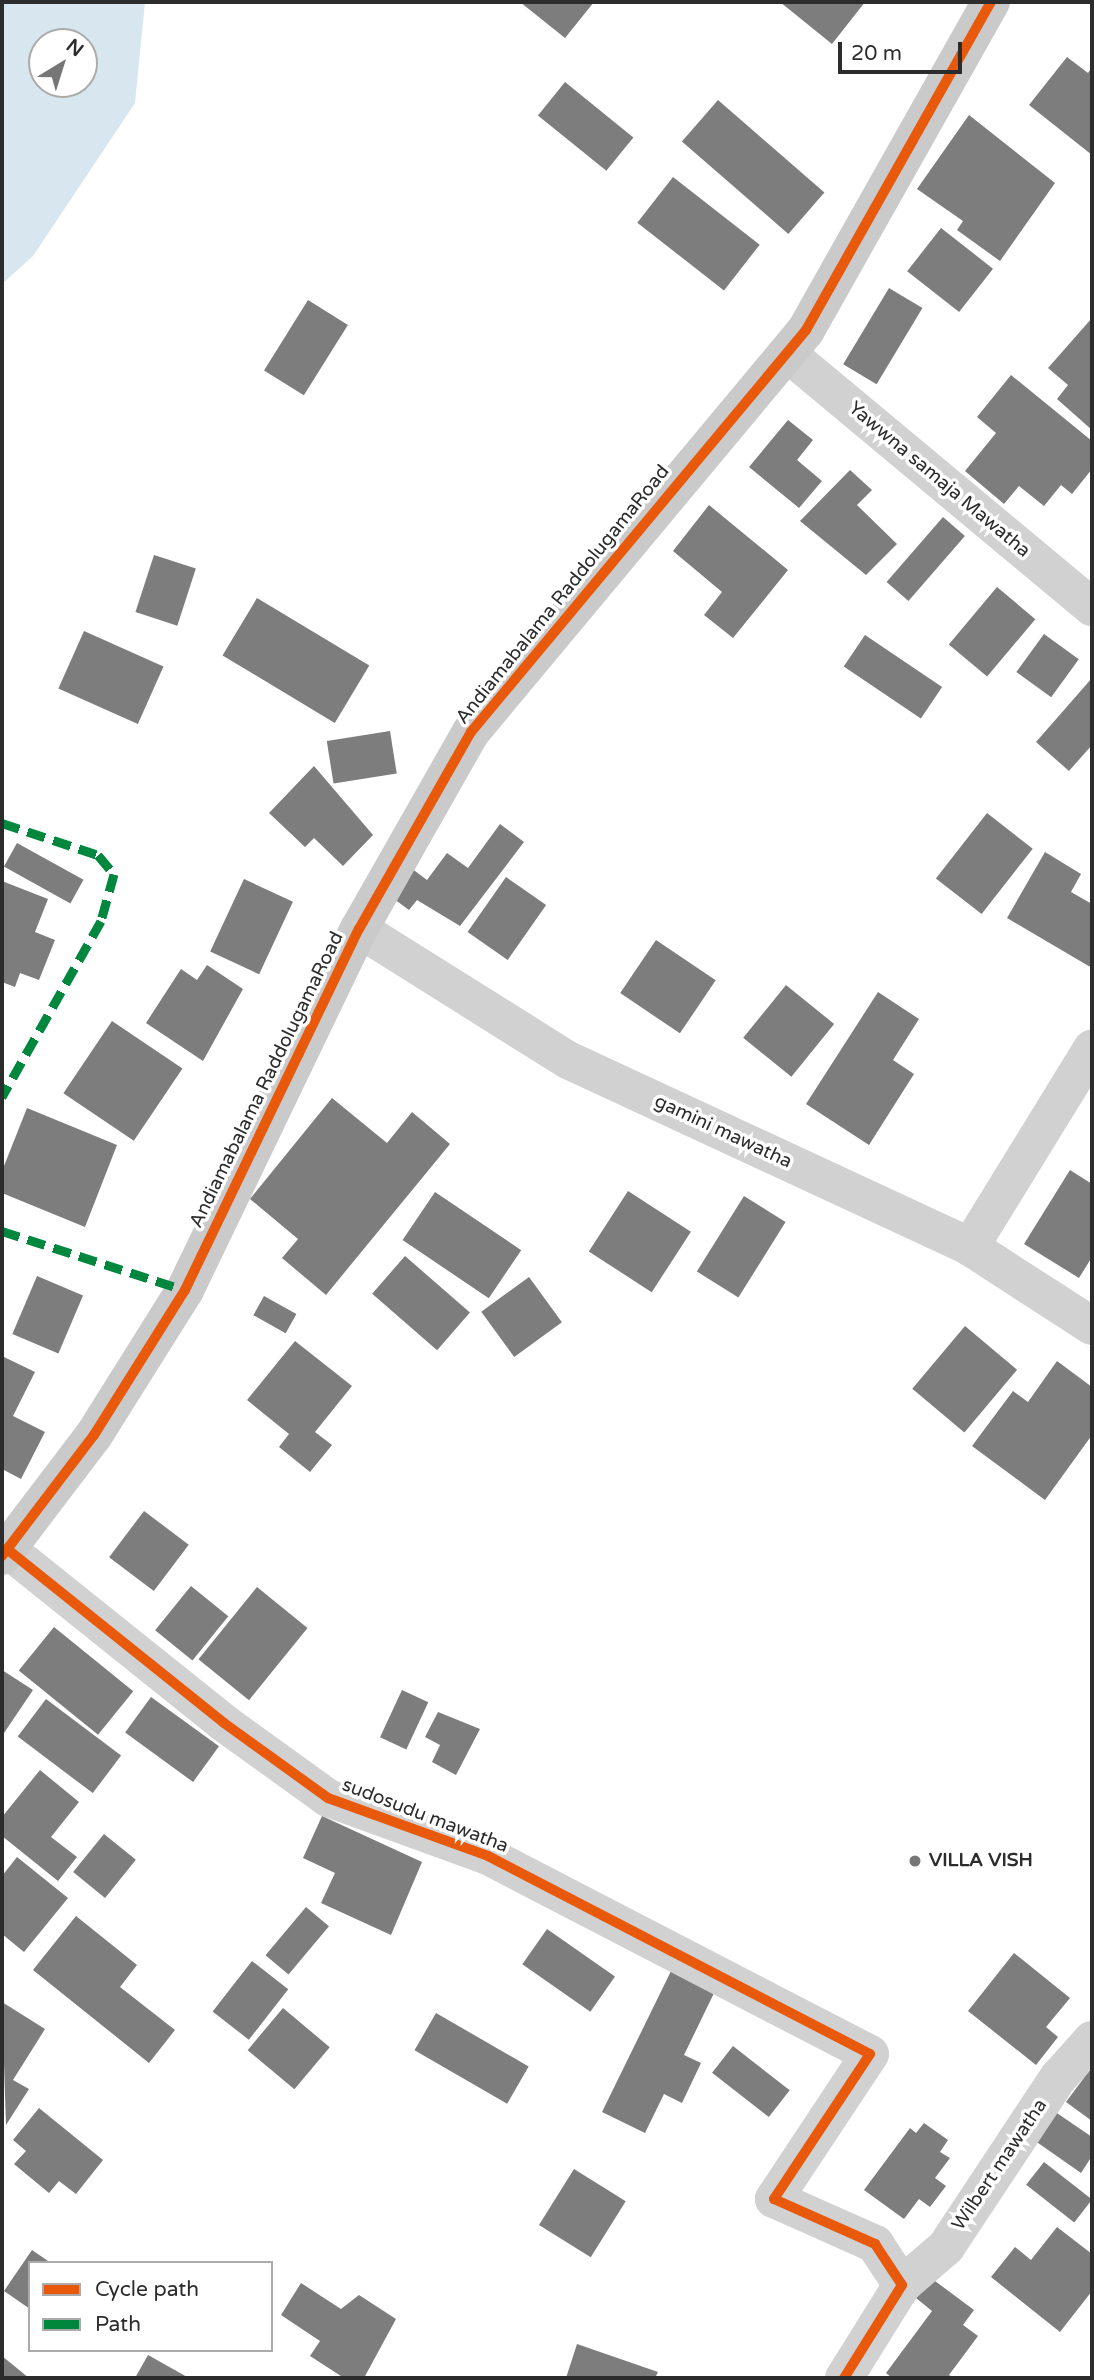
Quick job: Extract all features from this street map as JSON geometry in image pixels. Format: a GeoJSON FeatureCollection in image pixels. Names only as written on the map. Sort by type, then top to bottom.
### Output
{"type":"FeatureCollection","features":[{"type":"Feature","properties":{"kind":"street","name":"Andiamabalama RaddolugamaRoad"},"geometry":{"type":"LineString","coordinates":[[4,1552],[94,1435],[185,1290],[359,929],[471,732],[806,330],[991,2]]}},
{"type":"Feature","properties":{"kind":"street","name":"Yawwna samaja Mawatha"},"geometry":{"type":"LineString","coordinates":[[787,353],[1092,607]]}},
{"type":"Feature","properties":{"kind":"street","name":"gamini mawatha"},"geometry":{"type":"LineString","coordinates":[[359,929],[568,1060],[970,1247],[1092,1326]]}},
{"type":"Feature","properties":{"kind":"street"},"geometry":{"type":"LineString","coordinates":[[970,1247],[1092,1049]]}},
{"type":"Feature","properties":{"kind":"street","name":"sudosudu mawatha"},"geometry":{"type":"LineString","coordinates":[[4,1552],[224,1723],[328,1798],[488,1856],[870,2054],[774,2199],[875,2244],[902,2286]]}},
{"type":"Feature","properties":{"kind":"street","name":"Wilbert mawatha"},"geometry":{"type":"LineString","coordinates":[[844,2378],[902,2286],[946,2247],[1058,2078],[1092,2040]]}},
{"type":"Feature","properties":{"kind":"shaded area"},"geometry":{"type":"Polygon","coordinates":[[[2,2],[145,2],[135,103],[33,256],[2,284],[2,2]]]}},
{"type":"Feature","properties":{"kind":"building"},"geometry":{"type":"Polygon","coordinates":[[[520,2],[594,2],[565,38],[520,2]]]}},
{"type":"Feature","properties":{"kind":"building"},"geometry":{"type":"Polygon","coordinates":[[[780,2],[865,2],[832,44],[780,2]]]}},
{"type":"Feature","properties":{"kind":"building"},"geometry":{"type":"Polygon","coordinates":[[[1067,57],[1088,73],[1092,67],[1092,155],[1029,105],[1067,57]]]}},
{"type":"Feature","properties":{"kind":"building"},"geometry":{"type":"Polygon","coordinates":[[[565,82],[633,137],[606,171],[538,115],[565,82]]]}},
{"type":"Feature","properties":{"kind":"building"},"geometry":{"type":"Polygon","coordinates":[[[718,100],[824,193],[788,234],[682,142],[718,100]]]}},
{"type":"Feature","properties":{"kind":"building"},"geometry":{"type":"Polygon","coordinates":[[[969,115],[1055,183],[1000,261],[957,230],[963,221],[917,189],[969,115]]]}},
{"type":"Feature","properties":{"kind":"building"},"geometry":{"type":"Polygon","coordinates":[[[673,177],[760,245],[724,290],[637,223],[673,177]]]}},
{"type":"Feature","properties":{"kind":"building"},"geometry":{"type":"Polygon","coordinates":[[[941,228],[993,269],[959,312],[907,271],[941,228]]]}},
{"type":"Feature","properties":{"kind":"building"},"geometry":{"type":"Polygon","coordinates":[[[889,288],[922,308],[877,384],[843,364],[889,288]]]}},
{"type":"Feature","properties":{"kind":"building"},"geometry":{"type":"Polygon","coordinates":[[[308,300],[348,325],[304,395],[264,370],[308,300]]]}},
{"type":"Feature","properties":{"kind":"building"},"geometry":{"type":"Polygon","coordinates":[[[1092,318],[1092,430],[1057,399],[1068,385],[1048,368],[1092,318]]]}},
{"type":"Feature","properties":{"kind":"building"},"geometry":{"type":"Polygon","coordinates":[[[1011,375],[1092,441],[1092,469],[1072,494],[1061,485],[1044,506],[1019,486],[1004,504],[965,471],[996,433],[977,417],[1011,375]]]}},
{"type":"Feature","properties":{"kind":"building"},"geometry":{"type":"Polygon","coordinates":[[[788,420],[813,440],[797,460],[822,481],[799,508],[749,467],[788,420]]]}},
{"type":"Feature","properties":{"kind":"building"},"geometry":{"type":"Polygon","coordinates":[[[850,470],[872,490],[857,505],[897,544],[866,575],[800,521],[850,470]]]}},
{"type":"Feature","properties":{"kind":"building"},"geometry":{"type":"Polygon","coordinates":[[[709,505],[788,570],[733,638],[704,615],[722,592],[673,551],[709,505]]]}},
{"type":"Feature","properties":{"kind":"building"},"geometry":{"type":"Polygon","coordinates":[[[943,517],[965,536],[908,601],[887,582],[943,517]]]}},
{"type":"Feature","properties":{"kind":"building"},"geometry":{"type":"Polygon","coordinates":[[[154,555],[196,569],[177,626],[135,612],[154,555]]]}},
{"type":"Feature","properties":{"kind":"building"},"geometry":{"type":"Polygon","coordinates":[[[997,587],[1035,619],[987,677],[949,644],[997,587]]]}},
{"type":"Feature","properties":{"kind":"building"},"geometry":{"type":"Polygon","coordinates":[[[257,598],[369,665],[335,723],[222,655],[257,598]]]}},
{"type":"Feature","properties":{"kind":"building"},"geometry":{"type":"Polygon","coordinates":[[[84,631],[163,666],[138,724],[58,689],[84,631]]]}},
{"type":"Feature","properties":{"kind":"building"},"geometry":{"type":"Polygon","coordinates":[[[1044,634],[1079,659],[1051,697],[1016,672],[1044,634]]]}},
{"type":"Feature","properties":{"kind":"building"},"geometry":{"type":"Polygon","coordinates":[[[865,635],[942,687],[921,719],[844,667],[865,635]]]}},
{"type":"Feature","properties":{"kind":"building"},"geometry":{"type":"Polygon","coordinates":[[[1092,678],[1092,745],[1069,771],[1036,742],[1092,678]]]}},
{"type":"Feature","properties":{"kind":"building"},"geometry":{"type":"Polygon","coordinates":[[[390,731],[397,773],[334,783],[327,741],[390,731]]]}},
{"type":"Feature","properties":{"kind":"building"},"geometry":{"type":"Polygon","coordinates":[[[314,766],[373,835],[343,866],[314,838],[305,847],[269,813],[314,766]]]}},
{"type":"Feature","properties":{"kind":"building"},"geometry":{"type":"Polygon","coordinates":[[[987,813],[1033,849],[982,914],[936,878],[987,813]]]}},
{"type":"Feature","properties":{"kind":"building"},"geometry":{"type":"Polygon","coordinates":[[[500,824],[524,842],[460,926],[417,900],[409,910],[390,896],[411,868],[427,880],[447,853],[468,868],[500,824]]]}},
{"type":"Feature","properties":{"kind":"building"},"geometry":{"type":"Polygon","coordinates":[[[17,843],[83,880],[70,903],[4,867],[17,843]]]}},
{"type":"Feature","properties":{"kind":"building"},"geometry":{"type":"Polygon","coordinates":[[[1045,852],[1081,874],[1071,892],[1092,904],[1092,968],[1007,918],[1045,852]]]}},
{"type":"Feature","properties":{"kind":"building"},"geometry":{"type":"Polygon","coordinates":[[[506,877],[546,905],[508,960],[468,932],[506,877]]]}},
{"type":"Feature","properties":{"kind":"building"},"geometry":{"type":"Polygon","coordinates":[[[244,879],[293,902],[259,974],[210,952],[244,879]]]}},
{"type":"Feature","properties":{"kind":"building"},"geometry":{"type":"Polygon","coordinates":[[[2,881],[48,899],[35,932],[55,940],[39,980],[20,973],[15,987],[2,982],[2,881]]]}},
{"type":"Feature","properties":{"kind":"building"},"geometry":{"type":"Polygon","coordinates":[[[656,940],[716,980],[680,1033],[620,993],[656,940]]]}},
{"type":"Feature","properties":{"kind":"building"},"geometry":{"type":"Polygon","coordinates":[[[207,965],[243,989],[203,1061],[146,1023],[181,969],[197,980],[207,965]]]}},
{"type":"Feature","properties":{"kind":"building"},"geometry":{"type":"Polygon","coordinates":[[[786,985],[834,1024],[791,1077],[743,1038],[786,985]]]}},
{"type":"Feature","properties":{"kind":"building"},"geometry":{"type":"Polygon","coordinates":[[[878,992],[919,1019],[893,1060],[914,1074],[869,1145],[806,1104],[878,992]]]}},
{"type":"Feature","properties":{"kind":"building"},"geometry":{"type":"Polygon","coordinates":[[[112,1021],[182,1069],[134,1141],[63,1093],[112,1021]]]}},
{"type":"Feature","properties":{"kind":"building"},"geometry":{"type":"Polygon","coordinates":[[[332,1098],[387,1143],[412,1112],[450,1144],[326,1295],[282,1258],[298,1239],[250,1199],[332,1098]]]}},
{"type":"Feature","properties":{"kind":"building"},"geometry":{"type":"Polygon","coordinates":[[[27,1108],[117,1145],[85,1227],[2,1193],[2,1171],[27,1108]]]}},
{"type":"Feature","properties":{"kind":"building"},"geometry":{"type":"Polygon","coordinates":[[[1070,1170],[1092,1184],[1092,1257],[1079,1278],[1024,1244],[1070,1170]]]}},
{"type":"Feature","properties":{"kind":"building"},"geometry":{"type":"Polygon","coordinates":[[[628,1191],[691,1232],[652,1292],[589,1251],[628,1191]]]}},
{"type":"Feature","properties":{"kind":"building"},"geometry":{"type":"Polygon","coordinates":[[[435,1192],[521,1250],[489,1298],[403,1240],[435,1192]]]}},
{"type":"Feature","properties":{"kind":"building"},"geometry":{"type":"Polygon","coordinates":[[[744,1196],[786,1222],[738,1297],[697,1271],[744,1196]]]}},
{"type":"Feature","properties":{"kind":"building"},"geometry":{"type":"Polygon","coordinates":[[[405,1256],[470,1312],[437,1350],[372,1294],[405,1256]]]}},
{"type":"Feature","properties":{"kind":"building"},"geometry":{"type":"Polygon","coordinates":[[[37,1276],[83,1296],[58,1354],[12,1334],[37,1276]]]}},
{"type":"Feature","properties":{"kind":"building"},"geometry":{"type":"Polygon","coordinates":[[[529,1277],[562,1322],[514,1357],[481,1312],[529,1277]]]}},
{"type":"Feature","properties":{"kind":"building"},"geometry":{"type":"Polygon","coordinates":[[[264,1296],[296,1314],[286,1333],[253,1315],[264,1296]]]}},
{"type":"Feature","properties":{"kind":"building"},"geometry":{"type":"Polygon","coordinates":[[[965,1326],[1017,1370],[964,1433],[912,1389],[965,1326]]]}},
{"type":"Feature","properties":{"kind":"building"},"geometry":{"type":"Polygon","coordinates":[[[295,1341],[352,1386],[315,1432],[332,1445],[310,1472],[279,1447],[289,1434],[247,1400],[295,1341]]]}},
{"type":"Feature","properties":{"kind":"building"},"geometry":{"type":"Polygon","coordinates":[[[2,1356],[35,1372],[13,1416],[45,1432],[21,1479],[2,1469],[2,1356]]]}},
{"type":"Feature","properties":{"kind":"building"},"geometry":{"type":"Polygon","coordinates":[[[1057,1361],[1092,1387],[1092,1435],[1045,1500],[972,1446],[1013,1391],[1028,1402],[1057,1361]]]}},
{"type":"Feature","properties":{"kind":"building"},"geometry":{"type":"Polygon","coordinates":[[[144,1511],[189,1545],[154,1591],[109,1557],[144,1511]]]}},
{"type":"Feature","properties":{"kind":"building"},"geometry":{"type":"Polygon","coordinates":[[[191,1586],[228,1616],[192,1661],[155,1630],[191,1586]]]}},
{"type":"Feature","properties":{"kind":"building"},"geometry":{"type":"Polygon","coordinates":[[[257,1587],[308,1628],[249,1700],[198,1659],[257,1587]]]}},
{"type":"Feature","properties":{"kind":"building"},"geometry":{"type":"Polygon","coordinates":[[[54,1627],[133,1691],[98,1735],[19,1671],[54,1627]]]}},
{"type":"Feature","properties":{"kind":"building"},"geometry":{"type":"Polygon","coordinates":[[[2,1670],[33,1690],[2,1736],[2,1670]]]}},
{"type":"Feature","properties":{"kind":"building"},"geometry":{"type":"Polygon","coordinates":[[[402,1690],[428,1702],[406,1749],[380,1737],[402,1690]]]}},
{"type":"Feature","properties":{"kind":"building"},"geometry":{"type":"Polygon","coordinates":[[[151,1697],[219,1746],[193,1782],[125,1733],[151,1697]]]}},
{"type":"Feature","properties":{"kind":"building"},"geometry":{"type":"Polygon","coordinates":[[[46,1699],[121,1756],[93,1793],[18,1737],[46,1699]]]}},
{"type":"Feature","properties":{"kind":"building"},"geometry":{"type":"Polygon","coordinates":[[[438,1712],[480,1729],[456,1775],[432,1762],[440,1745],[425,1737],[438,1712]]]}},
{"type":"Feature","properties":{"kind":"building"},"geometry":{"type":"Polygon","coordinates":[[[40,1770],[79,1802],[51,1837],[77,1857],[58,1881],[2,1836],[2,1817],[40,1770]]]}},
{"type":"Feature","properties":{"kind":"building"},"geometry":{"type":"Polygon","coordinates":[[[322,1816],[422,1862],[391,1935],[321,1903],[335,1873],[303,1858],[322,1816]]]}},
{"type":"Feature","properties":{"kind":"building"},"geometry":{"type":"Polygon","coordinates":[[[104,1834],[136,1860],[105,1898],[73,1872],[104,1834]]]}},
{"type":"Feature","properties":{"kind":"building"},"geometry":{"type":"Polygon","coordinates":[[[17,1857],[68,1898],[24,1952],[2,1934],[2,1876],[17,1857]]]}},
{"type":"Feature","properties":{"kind":"building"},"geometry":{"type":"Polygon","coordinates":[[[306,1907],[329,1926],[288,1975],[266,1955],[306,1907]]]}},
{"type":"Feature","properties":{"kind":"building"},"geometry":{"type":"Polygon","coordinates":[[[76,1916],[137,1965],[120,1987],[175,2030],[149,2063],[33,1970],[76,1916]]]}},
{"type":"Feature","properties":{"kind":"building"},"geometry":{"type":"Polygon","coordinates":[[[547,1929],[615,1977],[590,2012],[522,1964],[547,1929]]]}},
{"type":"Feature","properties":{"kind":"building"},"geometry":{"type":"Polygon","coordinates":[[[1014,1953],[1070,1998],[1046,2027],[1058,2037],[1036,2065],[968,2011],[1014,1953]]]}},
{"type":"Feature","properties":{"kind":"building"},"geometry":{"type":"Polygon","coordinates":[[[252,1961],[288,1989],[249,2040],[213,2011],[252,1961]]]}},
{"type":"Feature","properties":{"kind":"building"},"geometry":{"type":"Polygon","coordinates":[[[673,1967],[716,1989],[684,2055],[701,2063],[682,2103],[664,2094],[645,2133],[602,2112],[673,1967]]]}},
{"type":"Feature","properties":{"kind":"building"},"geometry":{"type":"Polygon","coordinates":[[[2,2002],[45,2029],[13,2080],[29,2089],[6,2125],[2,2002]]]}},
{"type":"Feature","properties":{"kind":"building"},"geometry":{"type":"Polygon","coordinates":[[[283,2008],[330,2047],[294,2089],[248,2050],[283,2008]]]}},
{"type":"Feature","properties":{"kind":"building"},"geometry":{"type":"Polygon","coordinates":[[[436,2013],[529,2066],[507,2104],[415,2050],[436,2013]]]}},
{"type":"Feature","properties":{"kind":"building"},"geometry":{"type":"Polygon","coordinates":[[[733,2046],[790,2090],[769,2117],[712,2073],[733,2046]]]}},
{"type":"Feature","properties":{"kind":"building"},"geometry":{"type":"Polygon","coordinates":[[[1092,2067],[1092,2121],[1066,2102],[1092,2067]]]}},
{"type":"Feature","properties":{"kind":"building"},"geometry":{"type":"Polygon","coordinates":[[[39,2108],[103,2160],[76,2194],[59,2181],[49,2193],[14,2164],[26,2151],[13,2140],[39,2108]]]}},
{"type":"Feature","properties":{"kind":"building"},"geometry":{"type":"Polygon","coordinates":[[[1051,2109],[1092,2137],[1092,2156],[1081,2173],[1031,2138],[1051,2109]]]}},
{"type":"Feature","properties":{"kind":"building"},"geometry":{"type":"Polygon","coordinates":[[[924,2123],[948,2140],[940,2152],[950,2158],[935,2178],[946,2186],[930,2207],[919,2199],[904,2219],[864,2190],[910,2128],[916,2133],[924,2123]]]}},
{"type":"Feature","properties":{"kind":"building"},"geometry":{"type":"Polygon","coordinates":[[[1044,2162],[1092,2200],[1074,2222],[1026,2185],[1044,2162]]]}},
{"type":"Feature","properties":{"kind":"building"},"geometry":{"type":"Polygon","coordinates":[[[574,2169],[626,2201],[591,2257],[539,2225],[574,2169]]]}},
{"type":"Feature","properties":{"kind":"building"},"geometry":{"type":"Polygon","coordinates":[[[1057,2227],[1092,2254],[1092,2291],[1060,2332],[991,2277],[1015,2247],[1031,2260],[1057,2227]]]}},
{"type":"Feature","properties":{"kind":"building"},"geometry":{"type":"Polygon","coordinates":[[[32,2250],[48,2261],[28,2261],[28,2308],[4,2291],[32,2250]]]}},
{"type":"Feature","properties":{"kind":"building"},"geometry":{"type":"Polygon","coordinates":[[[931,2278],[974,2310],[963,2325],[978,2336],[949,2375],[954,2378],[892,2378],[886,2373],[932,2311],[916,2298],[931,2278]]]}},
{"type":"Feature","properties":{"kind":"building"},"geometry":{"type":"Polygon","coordinates":[[[301,2283],[341,2309],[359,2295],[396,2319],[364,2378],[344,2378],[310,2356],[320,2341],[281,2315],[301,2283]]]}},
{"type":"Feature","properties":{"kind":"building"},"geometry":{"type":"Polygon","coordinates":[[[577,2344],[658,2372],[655,2378],[566,2378],[577,2344]]]}},
{"type":"Feature","properties":{"kind":"building"},"geometry":{"type":"Polygon","coordinates":[[[148,2355],[189,2378],[135,2378],[148,2355]]]}},
{"type":"Feature","properties":{"kind":"building"},"geometry":{"type":"Polygon","coordinates":[[[2,2356],[29,2378],[2,2378],[2,2356]]]}},
{"type":"Feature","properties":{"kind":"marked path"},"geometry":{"type":"LineString","coordinates":[[2,823],[98,855],[114,874],[101,921],[2,1097]]}},
{"type":"Feature","properties":{"kind":"marked path"},"geometry":{"type":"LineString","coordinates":[[2,1231],[185,1290]]}},
{"type":"Feature","properties":{"kind":"cycle path"},"geometry":{"type":"LineString","coordinates":[[2,1556],[94,1435],[185,1290],[359,929],[471,732],[806,330],[991,2]]}},
{"type":"Feature","properties":{"kind":"cycle path"},"geometry":{"type":"LineString","coordinates":[[7,1549],[224,1723],[328,1798],[488,1856],[870,2054],[774,2199],[875,2244],[902,2285],[844,2378]]}},
{"type":"Feature","properties":{"kind":"place","name":"VILLA VISH"},"geometry":{"type":"Point","coordinates":[915,1861]}}]}
